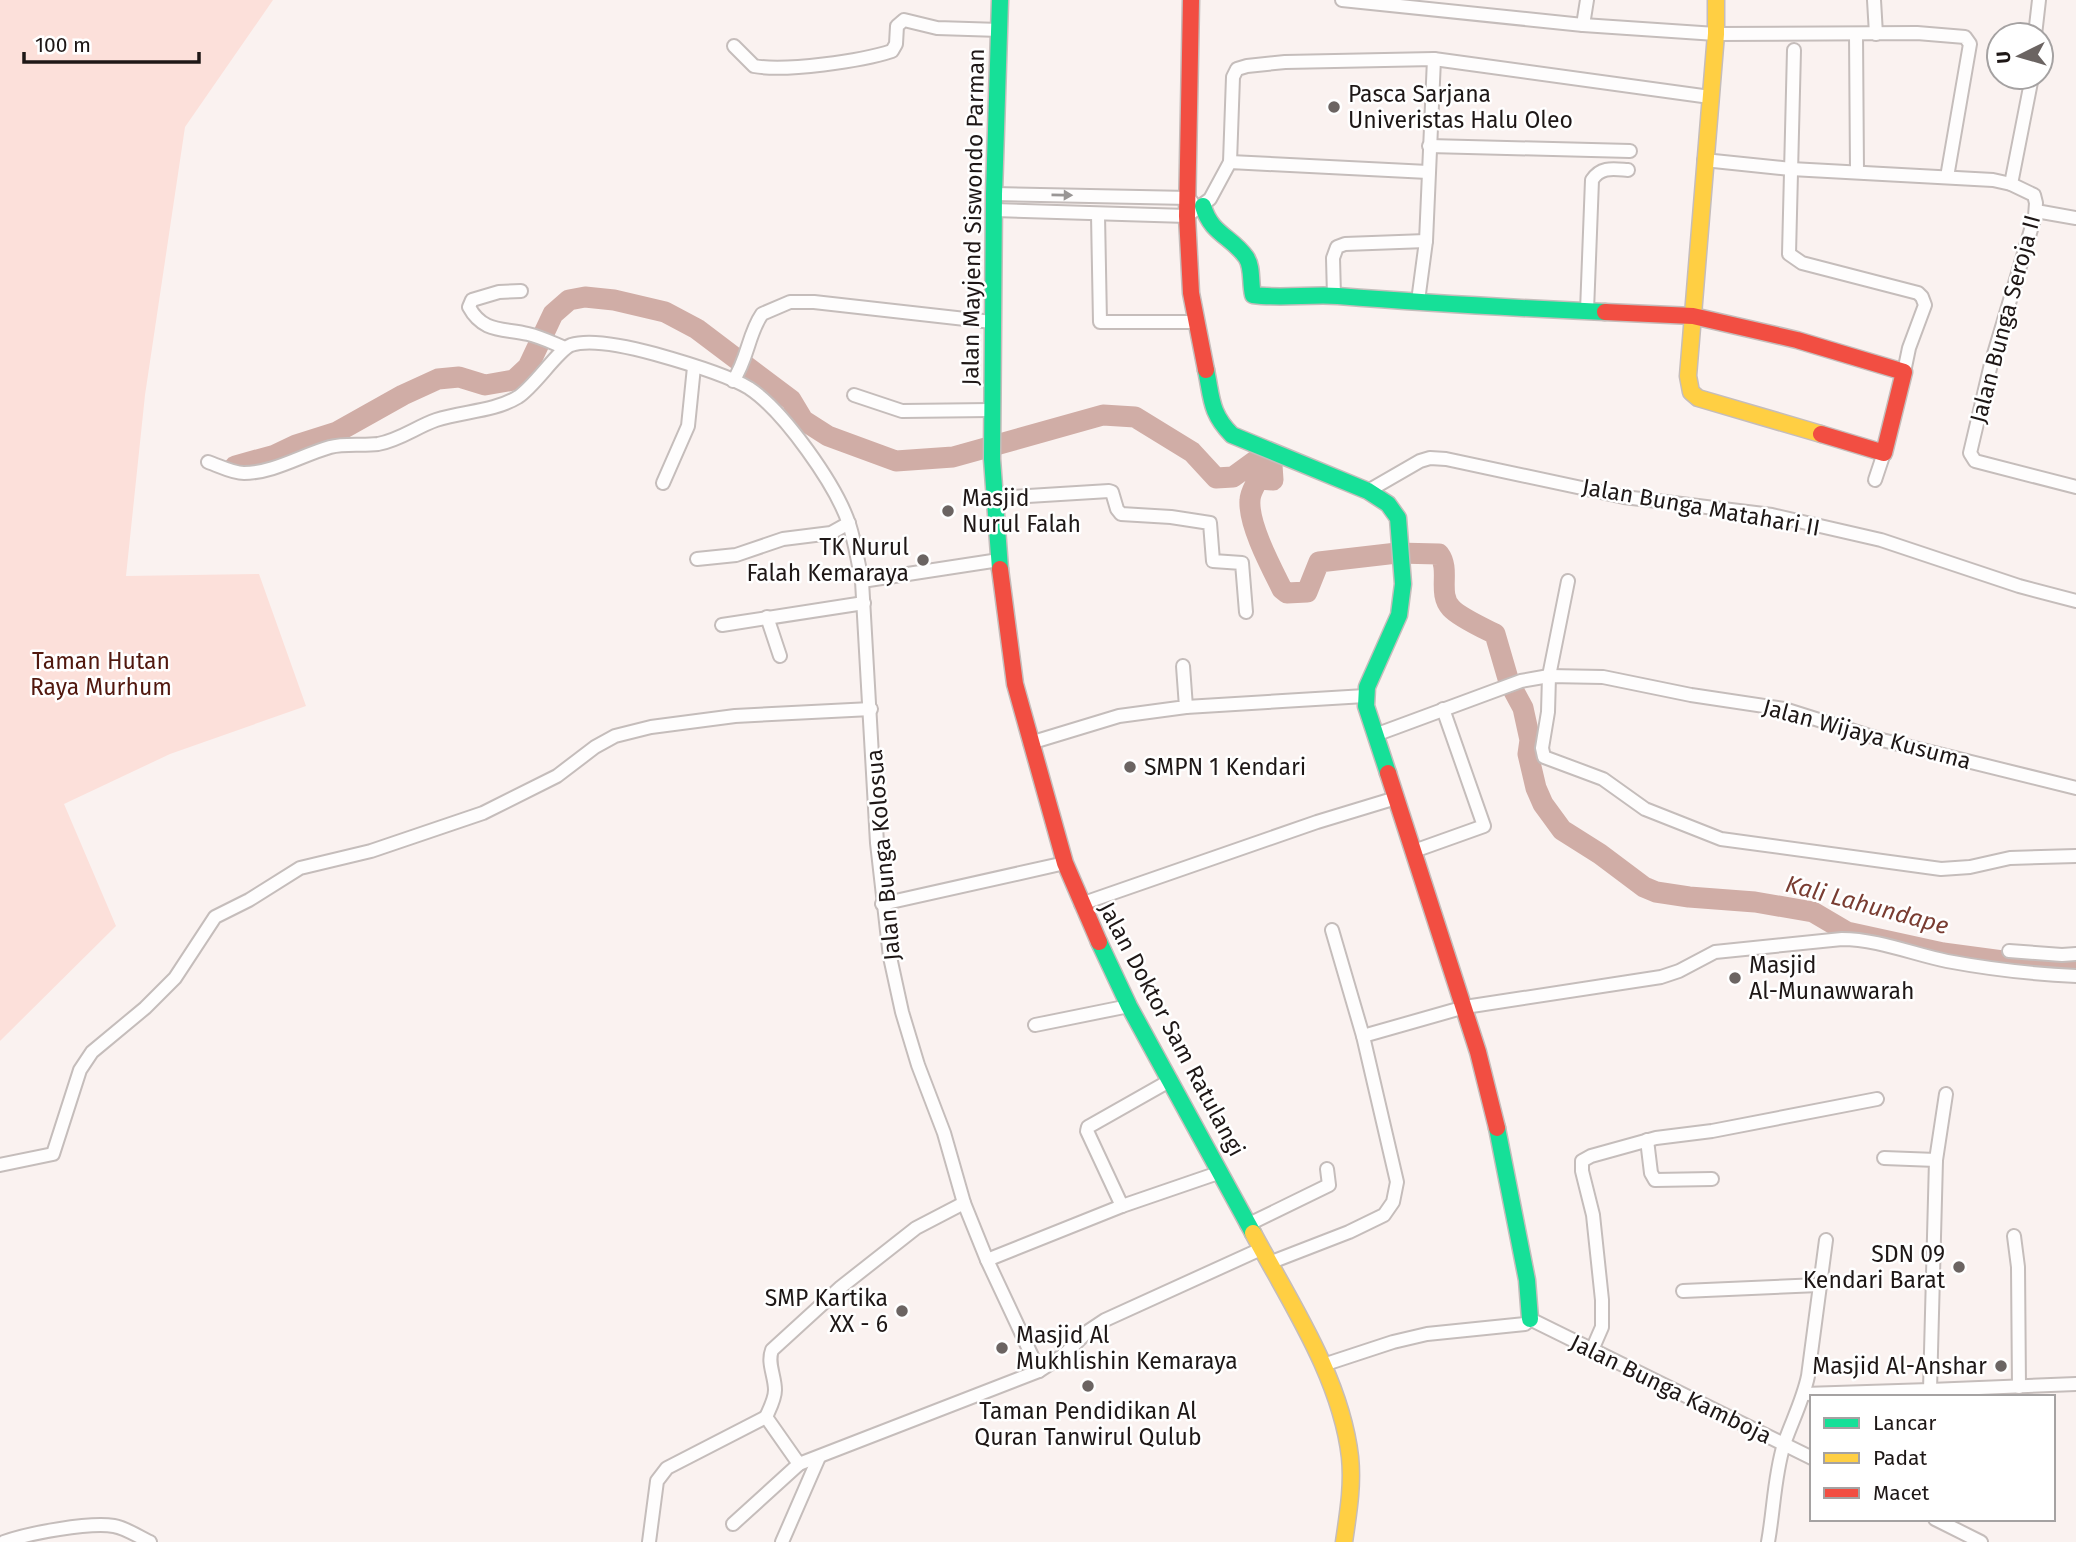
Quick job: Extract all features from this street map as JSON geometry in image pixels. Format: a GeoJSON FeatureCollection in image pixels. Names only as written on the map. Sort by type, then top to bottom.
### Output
{"type":"FeatureCollection","features":[{"type":"Feature","properties":{"kind":"main road","name":"Jalan Mayjend Siswondo Parman"},"geometry":{"type":"LineString","coordinates":[[991,435],[1000,0]]}},
{"type":"Feature","properties":{"kind":"main road"},"geometry":{"type":"LineString","coordinates":[[1191,0],[1194,207],[1191,293],[1214,411],[1232,435],[1368,491],[1394,510],[1398,518],[1403,584],[1399,615],[1365,696],[1366,706],[1465,1007],[1495,1117],[1527,1280],[1530,1319]]}},
{"type":"Feature","properties":{"kind":"main road"},"geometry":{"type":"LineString","coordinates":[[1194,207],[1204,214],[1213,230],[1247,258],[1253,295],[1334,296],[1441,305],[1693,316],[1797,340],[1904,372],[1884,453],[1694,396],[1688,376],[1693,316],[1704,160],[1716,34],[1716,0]]}},
{"type":"Feature","properties":{"kind":"main road","name":"Jalan Doktor Sam Ratulangi"},"geometry":{"type":"LineString","coordinates":[[991,435],[999,560],[1015,684],[1065,863],[1081,904],[1129,1006],[1323,1365],[1338,1406],[1350,1454],[1349,1506],[1344,1542]]}},
{"type":"Feature","properties":{"kind":"street"},"geometry":{"type":"LineString","coordinates":[[1342,0],[1583,25],[1716,34],[1917,33],[1962,36],[1970,41],[1947,177]]}},
{"type":"Feature","properties":{"kind":"street"},"geometry":{"type":"LineString","coordinates":[[1583,25],[1587,0]]}},
{"type":"Feature","properties":{"kind":"street"},"geometry":{"type":"LineString","coordinates":[[1874,0],[1876,34]]}},
{"type":"Feature","properties":{"kind":"street"},"geometry":{"type":"LineString","coordinates":[[2037,21],[2039,0]]}},
{"type":"Feature","properties":{"kind":"street"},"geometry":{"type":"LineString","coordinates":[[734,46],[754,66],[787,66],[841,62],[892,51],[897,44],[897,26],[904,20],[937,28],[1000,30]]}},
{"type":"Feature","properties":{"kind":"street"},"geometry":{"type":"LineString","coordinates":[[1856,34],[1857,172]]}},
{"type":"Feature","properties":{"kind":"street"},"geometry":{"type":"LineString","coordinates":[[1794,50],[1788,247],[1792,258],[1802,263],[1918,293],[1922,297],[1925,305],[1909,348],[1904,372]]}},
{"type":"Feature","properties":{"kind":"street"},"geometry":{"type":"LineString","coordinates":[[994,202],[1098,215],[1194,207],[1215,192],[1230,162],[1233,77],[1240,67],[1285,62],[1434,60],[1710,97]]}},
{"type":"Feature","properties":{"kind":"street"},"geometry":{"type":"LineString","coordinates":[[1418,301],[1426,241],[1434,60]]}},
{"type":"Feature","properties":{"kind":"street"},"geometry":{"type":"LineString","coordinates":[[2011,184],[2029,91]]}},
{"type":"Feature","properties":{"kind":"street"},"geometry":{"type":"LineString","coordinates":[[1429,146],[1630,151]]}},
{"type":"Feature","properties":{"kind":"street","name":"Jalan Bunga Seroja II"},"geometry":{"type":"LineString","coordinates":[[1704,160],[1791,169],[1993,180],[2011,184],[2034,195],[2036,211],[1994,351],[1970,453],[1975,461],[2076,487]]}},
{"type":"Feature","properties":{"kind":"street"},"geometry":{"type":"LineString","coordinates":[[1230,162],[1428,172]]}},
{"type":"Feature","properties":{"kind":"street"},"geometry":{"type":"LineString","coordinates":[[1587,312],[1592,180],[1596,174],[1607,169],[1628,170]]}},
{"type":"Feature","properties":{"kind":"street"},"geometry":{"type":"LineString","coordinates":[[994,202],[1194,207]]}},
{"type":"Feature","properties":{"kind":"street"},"geometry":{"type":"LineString","coordinates":[[2036,211],[2076,218]]}},
{"type":"Feature","properties":{"kind":"street"},"geometry":{"type":"LineString","coordinates":[[1098,215],[1100,322],[1196,322]]}},
{"type":"Feature","properties":{"kind":"street"},"geometry":{"type":"LineString","coordinates":[[1334,296],[1333,258],[1337,247],[1345,244],[1426,241]]}},
{"type":"Feature","properties":{"kind":"street"},"geometry":{"type":"LineString","coordinates":[[208,462],[236,472],[254,472],[331,447],[397,440],[432,422],[486,409],[518,397],[546,371],[565,348],[527,334],[489,328],[479,321],[469,307],[472,300],[485,294],[521,291]]}},
{"type":"Feature","properties":{"kind":"street"},"geometry":{"type":"LineString","coordinates":[[736,376],[746,358],[754,329],[762,314],[790,302],[850,304],[992,322]]}},
{"type":"Feature","properties":{"kind":"street","name":"Jalan Bunga Kolosua"},"geometry":{"type":"LineString","coordinates":[[565,348],[578,343],[609,345],[651,353],[694,367],[736,376],[758,394],[789,428],[828,482],[849,523],[864,603],[877,843],[883,904],[890,957],[902,1012],[918,1065],[944,1133],[964,1203],[987,1260],[1039,1371]]}},
{"type":"Feature","properties":{"kind":"street"},"geometry":{"type":"LineString","coordinates":[[663,482],[688,426],[694,367]]}},
{"type":"Feature","properties":{"kind":"street"},"geometry":{"type":"LineString","coordinates":[[854,395],[902,411],[991,411]]}},
{"type":"Feature","properties":{"kind":"street"},"geometry":{"type":"LineString","coordinates":[[1875,480],[1884,453]]}},
{"type":"Feature","properties":{"kind":"street","name":"Jalan Bunga Matahari II"},"geometry":{"type":"LineString","coordinates":[[1368,491],[1420,461],[1430,458],[1446,459],[1624,497],[1772,515],[1881,540],[2019,586],[2076,601]]}},
{"type":"Feature","properties":{"kind":"street"},"geometry":{"type":"LineString","coordinates":[[994,498],[1109,491],[1112,492],[1116,509],[1121,514],[1210,523],[1213,561],[1242,563],[1246,612]]}},
{"type":"Feature","properties":{"kind":"street"},"geometry":{"type":"LineString","coordinates":[[697,559],[736,555],[773,541],[831,533],[849,523]]}},
{"type":"Feature","properties":{"kind":"street"},"geometry":{"type":"LineString","coordinates":[[862,581],[999,560]]}},
{"type":"Feature","properties":{"kind":"street"},"geometry":{"type":"LineString","coordinates":[[1567,581],[1549,677],[1548,712],[1542,748],[1544,757],[1603,779],[1632,802],[1693,830],[1733,841],[1941,869],[1970,867],[2010,858],[2076,856]]}},
{"type":"Feature","properties":{"kind":"street"},"geometry":{"type":"LineString","coordinates":[[722,625],[864,603]]}},
{"type":"Feature","properties":{"kind":"street"},"geometry":{"type":"LineString","coordinates":[[767,617],[780,656]]}},
{"type":"Feature","properties":{"kind":"street"},"geometry":{"type":"LineString","coordinates":[[1183,666],[1186,707]]}},
{"type":"Feature","properties":{"kind":"street","name":"Jalan Wijaya Kusuma"},"geometry":{"type":"LineString","coordinates":[[1374,735],[1504,685],[1549,677],[1603,677],[1704,697],[1767,705],[1882,740],[2076,788]]}},
{"type":"Feature","properties":{"kind":"street"},"geometry":{"type":"LineString","coordinates":[[1030,743],[1119,716],[1186,707],[1365,696]]}},
{"type":"Feature","properties":{"kind":"street"},"geometry":{"type":"LineString","coordinates":[[0,1165],[53,1154],[76,1082],[87,1058],[145,1009],[175,978],[215,917],[300,868],[371,851],[483,813],[557,776],[615,736],[660,725],[735,716],[871,709]]}},
{"type":"Feature","properties":{"kind":"street"},"geometry":{"type":"LineString","coordinates":[[1414,851],[1485,826],[1443,709]]}},
{"type":"Feature","properties":{"kind":"street"},"geometry":{"type":"LineString","coordinates":[[1081,904],[1317,822],[1396,798]]}},
{"type":"Feature","properties":{"kind":"street"},"geometry":{"type":"LineString","coordinates":[[883,904],[1065,863]]}},
{"type":"Feature","properties":{"kind":"street"},"geometry":{"type":"LineString","coordinates":[[733,1524],[799,1464],[1039,1371],[1065,1354],[1087,1332],[1105,1320],[1265,1256],[1349,1232],[1384,1215],[1393,1202],[1397,1182],[1363,1036],[1332,930]]}},
{"type":"Feature","properties":{"kind":"street"},"geometry":{"type":"LineString","coordinates":[[1363,1036],[1465,1007],[1661,977],[1679,971],[1715,952],[1842,939],[1858,939],[1948,961],[2001,970],[2076,976]]}},
{"type":"Feature","properties":{"kind":"street"},"geometry":{"type":"LineString","coordinates":[[2009,951],[2076,954]]}},
{"type":"Feature","properties":{"kind":"street"},"geometry":{"type":"LineString","coordinates":[[1035,1025],[1129,1006]]}},
{"type":"Feature","properties":{"kind":"street"},"geometry":{"type":"LineString","coordinates":[[1122,1206],[1087,1132],[1088,1127],[1171,1080]]}},
{"type":"Feature","properties":{"kind":"street"},"geometry":{"type":"LineString","coordinates":[[1930,1390],[1936,1160],[1946,1094]]}},
{"type":"Feature","properties":{"kind":"street"},"geometry":{"type":"LineString","coordinates":[[1592,1350],[1602,1327],[1602,1300],[1593,1215],[1581,1162],[1587,1157],[1647,1140],[1712,1131],[1877,1099]]}},
{"type":"Feature","properties":{"kind":"street"},"geometry":{"type":"LineString","coordinates":[[1647,1140],[1651,1173],[1655,1180],[1712,1180]]}},
{"type":"Feature","properties":{"kind":"street"},"geometry":{"type":"LineString","coordinates":[[1884,1158],[1936,1160]]}},
{"type":"Feature","properties":{"kind":"street"},"geometry":{"type":"LineString","coordinates":[[1247,1225],[1329,1185],[1327,1169]]}},
{"type":"Feature","properties":{"kind":"street"},"geometry":{"type":"LineString","coordinates":[[987,1260],[1122,1206],[1221,1172]]}},
{"type":"Feature","properties":{"kind":"street"},"geometry":{"type":"LineString","coordinates":[[649,1542],[657,1481],[667,1468],[766,1417],[775,1389],[770,1357],[772,1350],[841,1287],[916,1228],[964,1203]]}},
{"type":"Feature","properties":{"kind":"street"},"geometry":{"type":"LineString","coordinates":[[2014,1236],[2018,1267],[2019,1387]]}},
{"type":"Feature","properties":{"kind":"street"},"geometry":{"type":"LineString","coordinates":[[1768,1542],[1773,1492],[1784,1444],[1804,1394],[1826,1240]]}},
{"type":"Feature","properties":{"kind":"street"},"geometry":{"type":"LineString","coordinates":[[1683,1292],[1819,1285]]}},
{"type":"Feature","properties":{"kind":"street"},"geometry":{"type":"LineString","coordinates":[[1323,1365],[1415,1337],[1525,1324],[1530,1319]]}},
{"type":"Feature","properties":{"kind":"street","name":"Jalan Bunga Kamboja"},"geometry":{"type":"LineString","coordinates":[[1530,1319],[1810,1457]]}},
{"type":"Feature","properties":{"kind":"street"},"geometry":{"type":"LineString","coordinates":[[1804,1394],[2076,1384]]}},
{"type":"Feature","properties":{"kind":"street"},"geometry":{"type":"LineString","coordinates":[[766,1417],[799,1464]]}},
{"type":"Feature","properties":{"kind":"street"},"geometry":{"type":"LineString","coordinates":[[782,1542],[819,1457]]}},
{"type":"Feature","properties":{"kind":"street"},"geometry":{"type":"LineString","coordinates":[[1939,1521],[1981,1542]]}},
{"type":"Feature","properties":{"kind":"street"},"geometry":{"type":"LineString","coordinates":[[4,1542],[96,1525],[118,1526],[150,1542]]}},
{"type":"Feature","properties":{"kind":"green space","name":"Taman Hutan Raya Murhum"},"geometry":{"type":"Polygon","coordinates":[[[0,0],[273,0],[185,127],[145,395],[126,576],[259,574],[306,706],[170,754],[64,804],[116,926],[0,1041],[0,0]]]}},
{"type":"Feature","properties":{"kind":"waterway","name":"Kali Lahundape"},"geometry":{"type":"LineString","coordinates":[[235,466],[275,455],[337,432],[438,379],[459,377],[485,385],[514,380],[528,367],[553,314],[569,300],[585,297],[614,300],[665,312],[697,329],[791,400],[803,420],[828,436],[896,461],[953,457],[1103,415],[1135,417],[1192,452],[1216,478],[1233,477],[1255,461],[1272,465],[1273,480],[1258,479],[1251,495],[1250,510],[1267,558],[1282,589],[1287,593],[1307,592],[1319,562],[1397,553],[1439,554],[1444,567],[1445,595],[1451,608],[1465,619],[1495,634],[1509,682],[1523,708],[1530,740],[1528,754],[1536,788],[1543,804],[1562,830],[1644,887],[1656,892],[1689,897],[1755,902],[1813,912],[1847,932],[1943,953],[2040,966],[2076,967]]}},
{"type":"Feature","properties":{"kind":"traffic: fast"},"geometry":{"type":"LineString","coordinates":[[1000,0],[994,194],[992,459],[1000,569]]}},
{"type":"Feature","properties":{"kind":"traffic: fast"},"geometry":{"type":"LineString","coordinates":[[1203,206],[1216,229],[1246,257],[1250,265],[1253,295],[1338,296],[1605,312]]}},
{"type":"Feature","properties":{"kind":"traffic: fast"},"geometry":{"type":"LineString","coordinates":[[1206,370],[1216,412],[1232,435],[1368,491],[1388,504],[1398,518],[1403,584],[1399,615],[1367,687],[1366,706],[1388,773]]}},
{"type":"Feature","properties":{"kind":"traffic: fast"},"geometry":{"type":"LineString","coordinates":[[1099,942],[1129,1006],[1253,1233]]}},
{"type":"Feature","properties":{"kind":"traffic: fast"},"geometry":{"type":"LineString","coordinates":[[1497,1128],[1527,1280],[1530,1319]]}},
{"type":"Feature","properties":{"kind":"traffic: slow"},"geometry":{"type":"LineString","coordinates":[[1716,0],[1716,34],[1688,376],[1691,392],[1698,398],[1821,434]]}},
{"type":"Feature","properties":{"kind":"traffic: slow"},"geometry":{"type":"LineString","coordinates":[[1253,1233],[1312,1341],[1336,1398],[1345,1428],[1351,1468],[1344,1542]]}},
{"type":"Feature","properties":{"kind":"traffic: jam"},"geometry":{"type":"LineString","coordinates":[[1191,0],[1187,216],[1191,293],[1206,370]]}},
{"type":"Feature","properties":{"kind":"traffic: jam"},"geometry":{"type":"LineString","coordinates":[[1605,312],[1693,316],[1797,340],[1904,372],[1884,453],[1821,434]]}},
{"type":"Feature","properties":{"kind":"traffic: jam"},"geometry":{"type":"LineString","coordinates":[[1000,569],[1015,684],[1065,863],[1099,942]]}},
{"type":"Feature","properties":{"kind":"traffic: jam"},"geometry":{"type":"LineString","coordinates":[[1388,773],[1478,1052],[1497,1128]]}},
{"type":"Feature","properties":{"kind":"place","name":"Pasca Sarjana Univeristas Halu Oleo"},"geometry":{"type":"Point","coordinates":[1334,107]}},
{"type":"Feature","properties":{"kind":"place","name":"Masjid Nurul Falah"},"geometry":{"type":"Point","coordinates":[948,511]}},
{"type":"Feature","properties":{"kind":"place","name":"TK Nurul Falah Kemaraya"},"geometry":{"type":"Point","coordinates":[923,560]}},
{"type":"Feature","properties":{"kind":"place","name":"SMPN 1 Kendari"},"geometry":{"type":"Point","coordinates":[1130,767]}},
{"type":"Feature","properties":{"kind":"place","name":"Masjid Al-Munawwarah"},"geometry":{"type":"Point","coordinates":[1735,978]}},
{"type":"Feature","properties":{"kind":"place","name":"SDN 09 Kendari Barat"},"geometry":{"type":"Point","coordinates":[1959,1267]}},
{"type":"Feature","properties":{"kind":"place","name":"SMP Kartika XX - 6"},"geometry":{"type":"Point","coordinates":[902,1311]}},
{"type":"Feature","properties":{"kind":"place","name":"Masjid Al Mukhlishin Kemaraya"},"geometry":{"type":"Point","coordinates":[1002,1348]}},
{"type":"Feature","properties":{"kind":"place","name":"Masjid Al-Anshar"},"geometry":{"type":"Point","coordinates":[2001,1366]}},
{"type":"Feature","properties":{"kind":"place","name":"Taman Pendidikan Al Quran Tanwirul Qulub"},"geometry":{"type":"Point","coordinates":[1088,1386]}}]}
